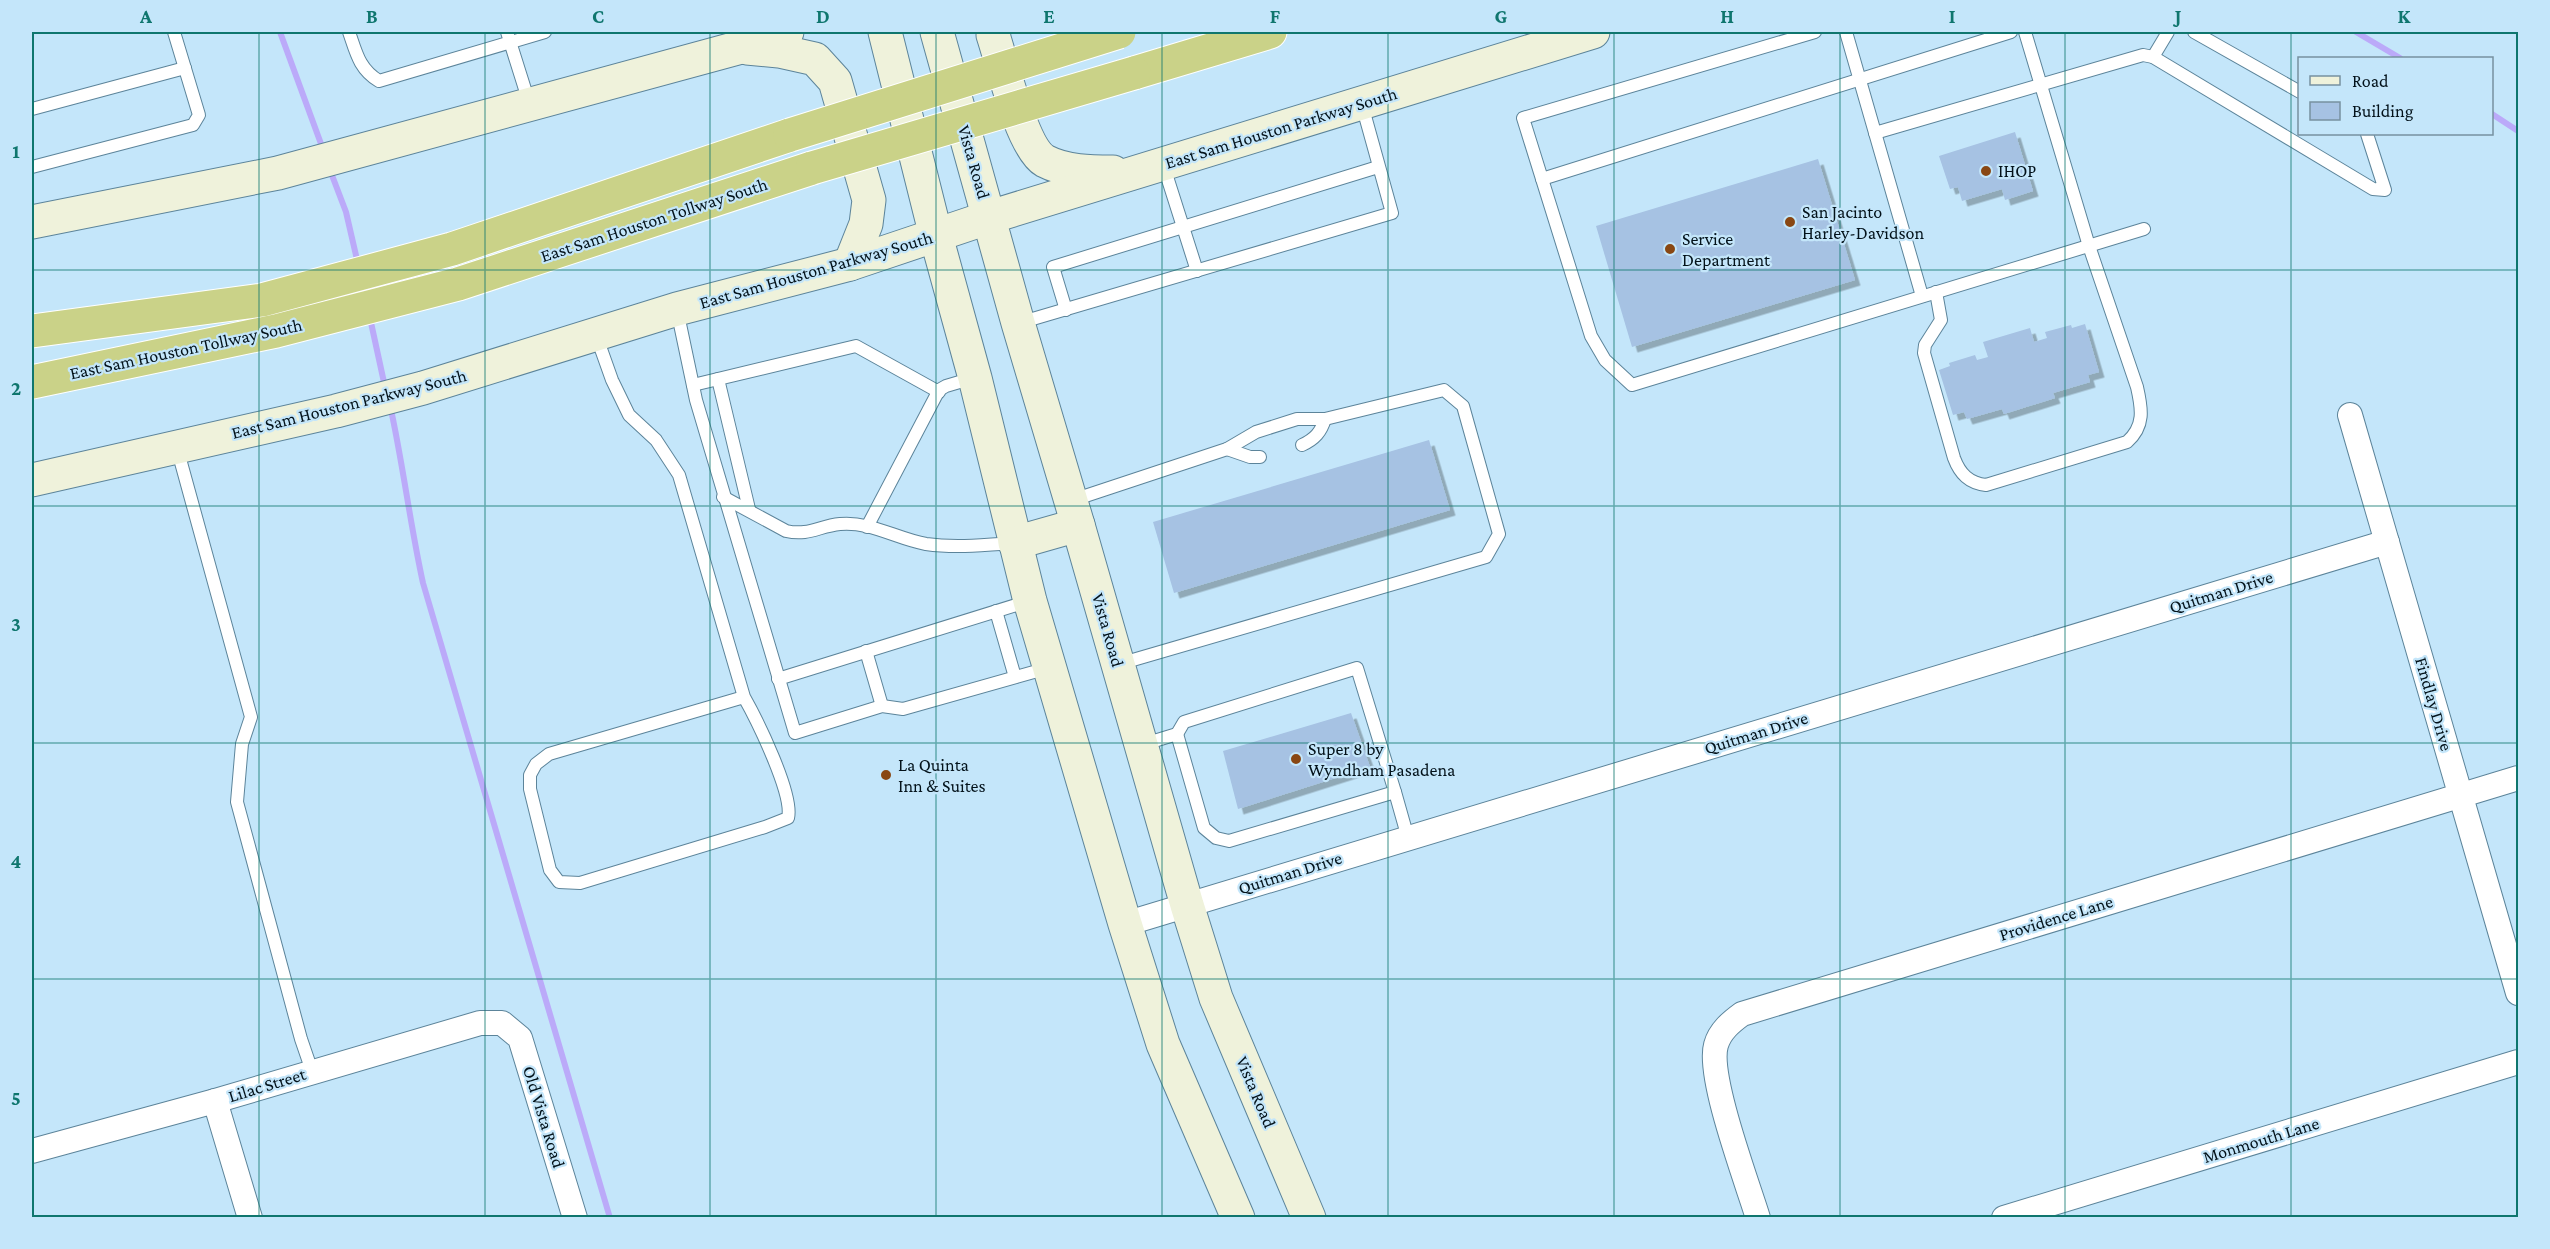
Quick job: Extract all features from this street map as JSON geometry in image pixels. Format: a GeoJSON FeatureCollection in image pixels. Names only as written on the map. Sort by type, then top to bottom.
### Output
{"type":"FeatureCollection","features":[{"type":"Feature","properties":{"kind":"highway","name":"East Sam Houston Tollway South"},"geometry":{"type":"LineString","coordinates":[[32,331],[262,300],[452,249],[790,135],[1121,32]]}},
{"type":"Feature","properties":{"kind":"highway","name":"East Sam Houston Tollway South"},"geometry":{"type":"LineString","coordinates":[[32,382],[276,331],[458,284],[812,168],[1270,32]]}},
{"type":"Feature","properties":{"kind":"main road"},"geometry":{"type":"LineString","coordinates":[[32,222],[278,173],[741,48],[787,32]]}},
{"type":"Feature","properties":{"kind":"main road"},"geometry":{"type":"LineString","coordinates":[[885,32],[1030,601],[1125,924],[1163,1044],[1238,1218]]}},
{"type":"Feature","properties":{"kind":"main road","name":"Vista Road"},"geometry":{"type":"LineString","coordinates":[[937,32],[1018,323],[1075,513],[1186,905],[1216,998],[1309,1218]]}},
{"type":"Feature","properties":{"kind":"main road"},"geometry":{"type":"LineString","coordinates":[[994,32],[993,35],[1028,142],[1044,160],[1082,172],[1149,168]]}},
{"type":"Feature","properties":{"kind":"main road","name":"East Sam Houston Parkway South"},"geometry":{"type":"LineString","coordinates":[[32,480],[336,411],[423,388],[677,309],[850,264],[990,217],[1593,32]]}},
{"type":"Feature","properties":{"kind":"main road"},"geometry":{"type":"LineString","coordinates":[[741,48],[779,51],[814,59],[835,81],[869,201],[866,224],[850,264]]}},
{"type":"Feature","properties":{"kind":"main road"},"geometry":{"type":"LineString","coordinates":[[1015,543],[1075,513]]}},
{"type":"Feature","properties":{"kind":"street","name":"Findlay Drive"},"geometry":{"type":"LineString","coordinates":[[2349,416],[2518,993]]}},
{"type":"Feature","properties":{"kind":"street","name":"Quitman Drive"},"geometry":{"type":"LineString","coordinates":[[1125,924],[2387,542]]}},
{"type":"Feature","properties":{"kind":"street","name":"Providence Lane"},"geometry":{"type":"LineString","coordinates":[[1758,1218],[1714,1072],[1716,1044],[1726,1026],[1742,1014],[2518,778]]}},
{"type":"Feature","properties":{"kind":"street","name":"Lilac Street"},"geometry":{"type":"LineString","coordinates":[[32,1151],[215,1101],[480,1023],[502,1023]]}},
{"type":"Feature","properties":{"kind":"street","name":"Old Vista Road"},"geometry":{"type":"LineString","coordinates":[[502,1023],[520,1038],[574,1218]]}},
{"type":"Feature","properties":{"kind":"street","name":"Monmouth Lane"},"geometry":{"type":"LineString","coordinates":[[2004,1218],[2518,1062]]}},
{"type":"Feature","properties":{"kind":"street"},"geometry":{"type":"LineString","coordinates":[[215,1101],[250,1218]]}},
{"type":"Feature","properties":{"kind":"lane"},"geometry":{"type":"LineString","coordinates":[[32,167],[193,125],[199,115],[174,32]]}},
{"type":"Feature","properties":{"kind":"lane"},"geometry":{"type":"LineString","coordinates":[[349,32],[359,63],[379,81],[509,37],[545,32]]}},
{"type":"Feature","properties":{"kind":"lane"},"geometry":{"type":"LineString","coordinates":[[1815,32],[1523,118],[1591,336],[1605,360],[1632,385],[2144,229]]}},
{"type":"Feature","properties":{"kind":"lane"},"geometry":{"type":"LineString","coordinates":[[1845,32],[1922,296]]}},
{"type":"Feature","properties":{"kind":"lane"},"geometry":{"type":"LineString","coordinates":[[1542,179],[2011,32]]}},
{"type":"Feature","properties":{"kind":"lane"},"geometry":{"type":"LineString","coordinates":[[1936,292],[1941,320],[1925,345],[1924,353],[1954,458],[1959,470],[1968,480],[1986,485],[2001,481],[2127,442],[2136,435],[2141,423],[2142,408],[2137,387],[2089,246],[2025,32]]}},
{"type":"Feature","properties":{"kind":"lane"},"geometry":{"type":"LineString","coordinates":[[2153,57],[2168,32]]}},
{"type":"Feature","properties":{"kind":"lane"},"geometry":{"type":"LineString","coordinates":[[2194,32],[2298,91]]}},
{"type":"Feature","properties":{"kind":"lane"},"geometry":{"type":"LineString","coordinates":[[509,37],[529,105]]}},
{"type":"Feature","properties":{"kind":"lane"},"geometry":{"type":"LineString","coordinates":[[1875,133],[2143,55],[2153,57],[2373,189],[2385,190],[2367,135]]}},
{"type":"Feature","properties":{"kind":"lane"},"geometry":{"type":"LineString","coordinates":[[32,109],[185,68]]}},
{"type":"Feature","properties":{"kind":"lane"},"geometry":{"type":"LineString","coordinates":[[1018,323],[1392,213],[1362,104]]}},
{"type":"Feature","properties":{"kind":"lane"},"geometry":{"type":"LineString","coordinates":[[1066,310],[1053,267],[1378,167]]}},
{"type":"Feature","properties":{"kind":"lane"},"geometry":{"type":"LineString","coordinates":[[1149,168],[1183,227],[1197,271]]}},
{"type":"Feature","properties":{"kind":"lane"},"geometry":{"type":"LineString","coordinates":[[677,309],[693,385],[723,497],[795,733],[882,706],[903,709],[1049,668]]}},
{"type":"Feature","properties":{"kind":"lane"},"geometry":{"type":"LineString","coordinates":[[596,334],[612,380],[629,415],[656,440],[679,475],[744,698],[763,730],[789,811],[788,818],[765,827],[580,883],[559,882],[550,870],[530,789],[530,775],[536,764],[549,754],[744,698]]}},
{"type":"Feature","properties":{"kind":"lane"},"geometry":{"type":"LineString","coordinates":[[693,385],[856,346],[939,392]]}},
{"type":"Feature","properties":{"kind":"lane"},"geometry":{"type":"LineString","coordinates":[[867,527],[939,392],[946,386],[975,378]]}},
{"type":"Feature","properties":{"kind":"lane"},"geometry":{"type":"LineString","coordinates":[[718,379],[749,509]]}},
{"type":"Feature","properties":{"kind":"lane"},"geometry":{"type":"LineString","coordinates":[[1075,513],[1227,449],[1256,432],[1297,419],[1325,419],[1444,390],[1463,406],[1499,534],[1486,557],[1118,664]]}},
{"type":"Feature","properties":{"kind":"lane"},"geometry":{"type":"LineString","coordinates":[[1302,445],[1317,435],[1325,419]]}},
{"type":"Feature","properties":{"kind":"lane"},"geometry":{"type":"LineString","coordinates":[[177,447],[251,717],[242,744],[237,802],[301,1039],[312,1071]]}},
{"type":"Feature","properties":{"kind":"lane"},"geometry":{"type":"LineString","coordinates":[[1227,449],[1250,457],[1260,457]]}},
{"type":"Feature","properties":{"kind":"lane"},"geometry":{"type":"LineString","coordinates":[[723,497],[786,531],[797,533],[840,524],[867,527],[924,543],[949,547],[1015,543]]}},
{"type":"Feature","properties":{"kind":"lane"},"geometry":{"type":"LineString","coordinates":[[778,679],[1030,601]]}},
{"type":"Feature","properties":{"kind":"lane"},"geometry":{"type":"LineString","coordinates":[[996,611],[1016,677]]}},
{"type":"Feature","properties":{"kind":"lane"},"geometry":{"type":"LineString","coordinates":[[866,651],[882,706]]}},
{"type":"Feature","properties":{"kind":"lane"},"geometry":{"type":"LineString","coordinates":[[1141,745],[1177,734],[1184,722],[1358,668],[1408,838]]}},
{"type":"Feature","properties":{"kind":"lane"},"geometry":{"type":"LineString","coordinates":[[1177,734],[1204,828],[1216,838],[1229,841],[1395,792]]}},
{"type":"Feature","properties":{"kind":"building","name":"IHOP"},"geometry":{"type":"Polygon","coordinates":[[[2015,132],[2033,191],[2005,200],[2002,189],[1962,201],[1958,187],[1950,189],[1939,156],[2015,132]]]}},
{"type":"Feature","properties":{"kind":"building"},"geometry":{"type":"Polygon","coordinates":[[[1818,159],[1855,280],[1632,347],[1596,226],[1818,159]]]}},
{"type":"Feature","properties":{"kind":"building"},"geometry":{"type":"Polygon","coordinates":[[[2085,324],[2099,372],[2088,375],[2090,382],[2053,393],[2055,398],[2004,414],[2002,409],[1967,419],[1964,412],[1953,415],[1939,370],[1950,366],[1949,363],[1975,355],[1977,360],[1988,357],[1983,342],[2030,328],[2034,342],[2047,338],[2045,332],[2085,324]]]}},
{"type":"Feature","properties":{"kind":"building"},"geometry":{"type":"Polygon","coordinates":[[[1429,440],[1450,510],[1174,593],[1153,522],[1429,440]]]}},
{"type":"Feature","properties":{"kind":"building","name":"Super 8 by Wyndham Pasadena"},"geometry":{"type":"Polygon","coordinates":[[[1351,713],[1370,767],[1238,809],[1223,751],[1351,713]]]}},
{"type":"Feature","properties":{"kind":"waterway"},"geometry":{"type":"LineString","coordinates":[[280,32],[324,152]]}},
{"type":"Feature","properties":{"kind":"waterway"},"geometry":{"type":"LineString","coordinates":[[2356,32],[2398,57]]}},
{"type":"Feature","properties":{"kind":"waterway"},"geometry":{"type":"LineString","coordinates":[[2493,115],[2518,131]]}},
{"type":"Feature","properties":{"kind":"waterway"},"geometry":{"type":"LineString","coordinates":[[330,170],[346,212],[358,264]]}},
{"type":"Feature","properties":{"kind":"waterway"},"geometry":{"type":"LineString","coordinates":[[370,318],[385,387]]}},
{"type":"Feature","properties":{"kind":"waterway"},"geometry":{"type":"LineString","coordinates":[[390,405],[423,583],[610,1218]]}},
{"type":"Feature","properties":{"kind":"place","name":"IHOP"},"geometry":{"type":"Point","coordinates":[1986,171]}},
{"type":"Feature","properties":{"kind":"place","name":"San Jacinto Harley-Davidson"},"geometry":{"type":"Point","coordinates":[1790,222]}},
{"type":"Feature","properties":{"kind":"place","name":"Service Department"},"geometry":{"type":"Point","coordinates":[1670,249]}},
{"type":"Feature","properties":{"kind":"place","name":"Super 8 by Wyndham Pasadena"},"geometry":{"type":"Point","coordinates":[1296,759]}},
{"type":"Feature","properties":{"kind":"place","name":"La Quinta Inn & Suites"},"geometry":{"type":"Point","coordinates":[886,775]}}]}
